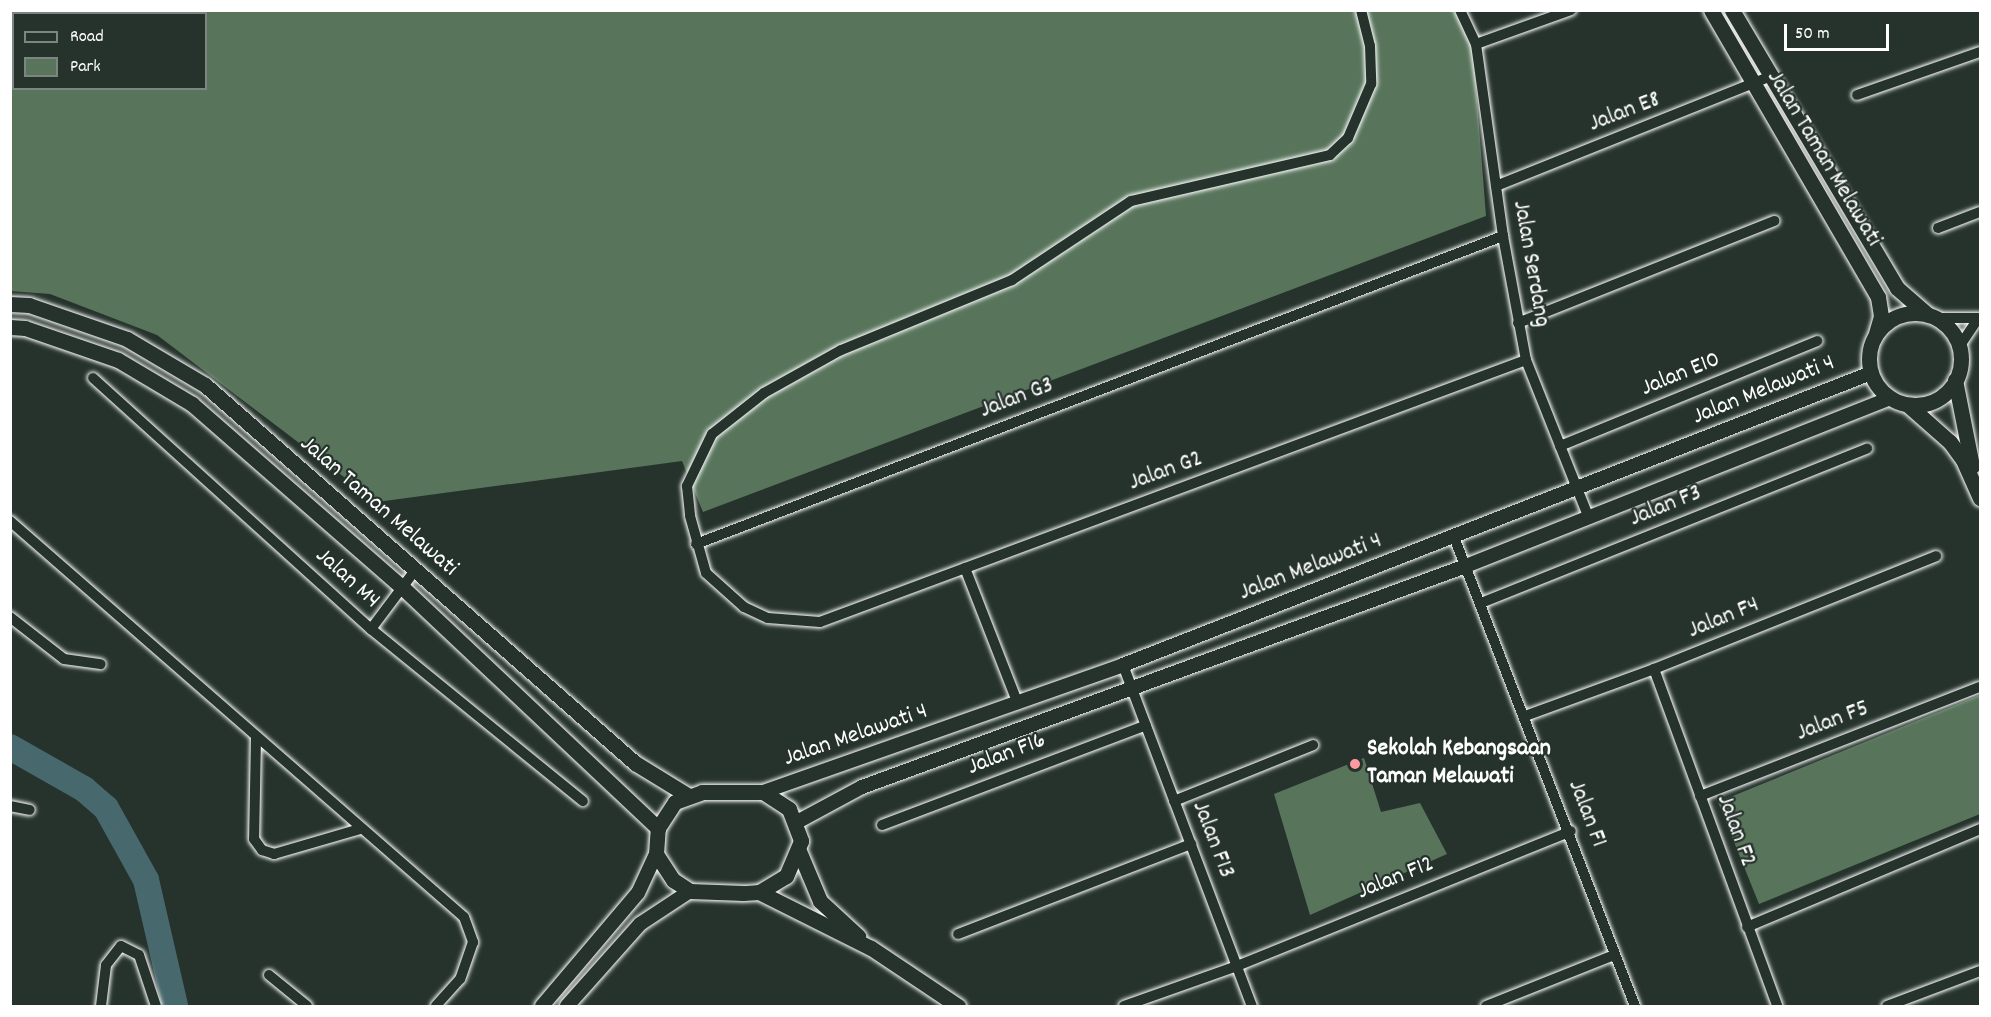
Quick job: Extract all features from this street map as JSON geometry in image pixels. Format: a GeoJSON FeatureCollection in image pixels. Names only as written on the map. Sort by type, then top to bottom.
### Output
{"type":"FeatureCollection","features":[{"type":"Feature","properties":{"kind":"main road","name":"Jalan Taman Melawati"},"geometry":{"type":"LineString","coordinates":[[1711,10],[1878,297],[1881,316],[1876,334]]}},
{"type":"Feature","properties":{"kind":"main road","name":"Jalan Taman Melawati"},"geometry":{"type":"LineString","coordinates":[[1732,10],[1769,77],[1897,288],[1931,316]]}},
{"type":"Feature","properties":{"kind":"main road","name":"Jalan Taman Melawati"},"geometry":{"type":"LineString","coordinates":[[10,304],[29,305],[127,339],[205,385],[416,568],[635,763],[687,795]]}},
{"type":"Feature","properties":{"kind":"main road"},"geometry":{"type":"LineString","coordinates":[[1908,405],[1935,401],[1955,380],[1961,365],[1959,348],[1945,324],[1931,316],[1908,313],[1890,320],[1876,334],[1870,353],[1871,373],[1891,398],[1908,405],[1950,442],[1963,460],[1980,496]]}},
{"type":"Feature","properties":{"kind":"main road","name":"Jalan Taman Melawati"},"geometry":{"type":"LineString","coordinates":[[10,327],[25,328],[118,360],[192,404],[402,587],[658,828]]}},
{"type":"Feature","properties":{"kind":"main road"},"geometry":{"type":"LineString","coordinates":[[1955,380],[1964,436],[1980,496]]}},
{"type":"Feature","properties":{"kind":"main road"},"geometry":{"type":"LineString","coordinates":[[871,948],[820,901],[800,851],[797,822],[789,809],[763,792],[702,792],[687,795],[675,802],[658,828],[656,854],[662,869],[690,891],[759,892],[871,948],[958,1006]]}},
{"type":"Feature","properties":{"kind":"main road"},"geometry":{"type":"LineString","coordinates":[[759,892],[786,876],[800,851]]}},
{"type":"Feature","properties":{"kind":"street"},"geometry":{"type":"LineString","coordinates":[[696,544],[687,486],[696,460],[712,434],[764,393],[841,350],[1012,280],[1131,201],[1330,154],[1348,138],[1371,84],[1370,46],[1360,10]]}},
{"type":"Feature","properties":{"kind":"street","name":"Jalan Serdang"},"geometry":{"type":"LineString","coordinates":[[1460,10],[1476,44],[1503,236],[1526,360],[1589,518]]}},
{"type":"Feature","properties":{"kind":"street"},"geometry":{"type":"LineString","coordinates":[[1476,44],[1571,10]]}},
{"type":"Feature","properties":{"kind":"street"},"geometry":{"type":"LineString","coordinates":[[1857,95],[1980,52]]}},
{"type":"Feature","properties":{"kind":"street","name":"Jalan E8"},"geometry":{"type":"LineString","coordinates":[[1496,186],[1769,77]]}},
{"type":"Feature","properties":{"kind":"street"},"geometry":{"type":"LineString","coordinates":[[1938,228],[1980,212]]}},
{"type":"Feature","properties":{"kind":"street"},"geometry":{"type":"LineString","coordinates":[[1518,323],[1774,221]]}},
{"type":"Feature","properties":{"kind":"street","name":"Jalan G3"},"geometry":{"type":"LineString","coordinates":[[696,544],[1503,236]]}},
{"type":"Feature","properties":{"kind":"street"},"geometry":{"type":"LineString","coordinates":[[1931,316],[1979,319]]}},
{"type":"Feature","properties":{"kind":"street"},"geometry":{"type":"LineString","coordinates":[[1959,348],[1979,319]]}},
{"type":"Feature","properties":{"kind":"street","name":"Jalan E10"},"geometry":{"type":"LineString","coordinates":[[1560,446],[1817,341]]}},
{"type":"Feature","properties":{"kind":"street","name":"Jalan G2"},"geometry":{"type":"LineString","coordinates":[[696,544],[706,573],[744,607],[785,622],[820,622],[1526,360]]}},
{"type":"Feature","properties":{"kind":"street","name":"Jalan Melawati 4"},"geometry":{"type":"LineString","coordinates":[[763,792],[1018,704],[1123,665],[1871,373]]}},
{"type":"Feature","properties":{"kind":"street","name":"Jalan M4"},"geometry":{"type":"LineString","coordinates":[[93,378],[371,629],[583,801]]}},
{"type":"Feature","properties":{"kind":"street","name":"Jalan Melawati 4"},"geometry":{"type":"LineString","coordinates":[[797,822],[862,788],[1466,566],[1891,398]]}},
{"type":"Feature","properties":{"kind":"street","name":"Jalan F3"},"geometry":{"type":"LineString","coordinates":[[1481,603],[1867,449]]}},
{"type":"Feature","properties":{"kind":"street"},"geometry":{"type":"LineString","coordinates":[[13,526],[464,917],[473,942],[460,979],[436,1006]]}},
{"type":"Feature","properties":{"kind":"street","name":"Jalan F1"},"geometry":{"type":"LineString","coordinates":[[1454,537],[1570,831],[1614,955],[1635,1006]]}},
{"type":"Feature","properties":{"kind":"street","name":"Jalan F4"},"geometry":{"type":"LineString","coordinates":[[1525,716],[1654,669],[1936,556]]}},
{"type":"Feature","properties":{"kind":"street"},"geometry":{"type":"LineString","coordinates":[[371,629],[416,568]]}},
{"type":"Feature","properties":{"kind":"street"},"geometry":{"type":"LineString","coordinates":[[965,568],[1018,704]]}},
{"type":"Feature","properties":{"kind":"street"},"geometry":{"type":"LineString","coordinates":[[10,617],[64,659],[101,664]]}},
{"type":"Feature","properties":{"kind":"street","name":"Jalan F13"},"geometry":{"type":"LineString","coordinates":[[1123,665],[1252,1006]]}},
{"type":"Feature","properties":{"kind":"street","name":"Jalan F2"},"geometry":{"type":"LineString","coordinates":[[1654,669],[1777,1006]]}},
{"type":"Feature","properties":{"kind":"street","name":"Jalan F5"},"geometry":{"type":"LineString","coordinates":[[1700,796],[1980,687]]}},
{"type":"Feature","properties":{"kind":"street","name":"Jalan F16"},"geometry":{"type":"LineString","coordinates":[[882,825],[1146,725]]}},
{"type":"Feature","properties":{"kind":"street"},"geometry":{"type":"LineString","coordinates":[[256,738],[254,831],[256,844],[262,850],[274,854],[360,829]]}},
{"type":"Feature","properties":{"kind":"street"},"geometry":{"type":"LineString","coordinates":[[1174,801],[1313,744]]}},
{"type":"Feature","properties":{"kind":"street"},"geometry":{"type":"LineString","coordinates":[[10,806],[30,810]]}},
{"type":"Feature","properties":{"kind":"street"},"geometry":{"type":"LineString","coordinates":[[1747,927],[1980,829]]}},
{"type":"Feature","properties":{"kind":"street","name":"Jalan F12"},"geometry":{"type":"LineString","coordinates":[[1124,1006],[1237,966],[1570,831]]}},
{"type":"Feature","properties":{"kind":"street"},"geometry":{"type":"LineString","coordinates":[[958,934],[1191,844]]}},
{"type":"Feature","properties":{"kind":"street"},"geometry":{"type":"LineString","coordinates":[[542,1006],[638,893],[656,854]]}},
{"type":"Feature","properties":{"kind":"street"},"geometry":{"type":"LineString","coordinates":[[567,1006],[640,924],[690,891]]}},
{"type":"Feature","properties":{"kind":"street"},"geometry":{"type":"LineString","coordinates":[[101,1006],[106,965],[121,946],[139,955],[156,1006]]}},
{"type":"Feature","properties":{"kind":"street"},"geometry":{"type":"LineString","coordinates":[[1486,1006],[1614,955]]}},
{"type":"Feature","properties":{"kind":"street"},"geometry":{"type":"LineString","coordinates":[[1887,1006],[1980,971]]}},
{"type":"Feature","properties":{"kind":"street"},"geometry":{"type":"LineString","coordinates":[[269,975],[307,1006]]}},
{"type":"Feature","properties":{"kind":"green space"},"geometry":{"type":"Polygon","coordinates":[[[10,11],[1459,11],[1472,37],[1486,216],[703,512],[682,461],[377,502],[157,335],[50,294],[11,291],[10,11]]]}},
{"type":"Feature","properties":{"kind":"green space"},"geometry":{"type":"Polygon","coordinates":[[[1980,695],[1980,814],[1759,904],[1718,802],[1980,695]]]}},
{"type":"Feature","properties":{"kind":"green space"},"geometry":{"type":"Polygon","coordinates":[[[1364,758],[1381,812],[1420,803],[1447,854],[1310,915],[1274,794],[1364,758]]]}},
{"type":"Feature","properties":{"kind":"waterway"},"geometry":{"type":"LineString","coordinates":[[10,747],[84,789],[106,808],[146,880],[175,1006]]}},
{"type":"Feature","properties":{"kind":"place","name":"Sekolah Kebangsaan Taman Melawati"},"geometry":{"type":"Point","coordinates":[1355,764]}}]}
